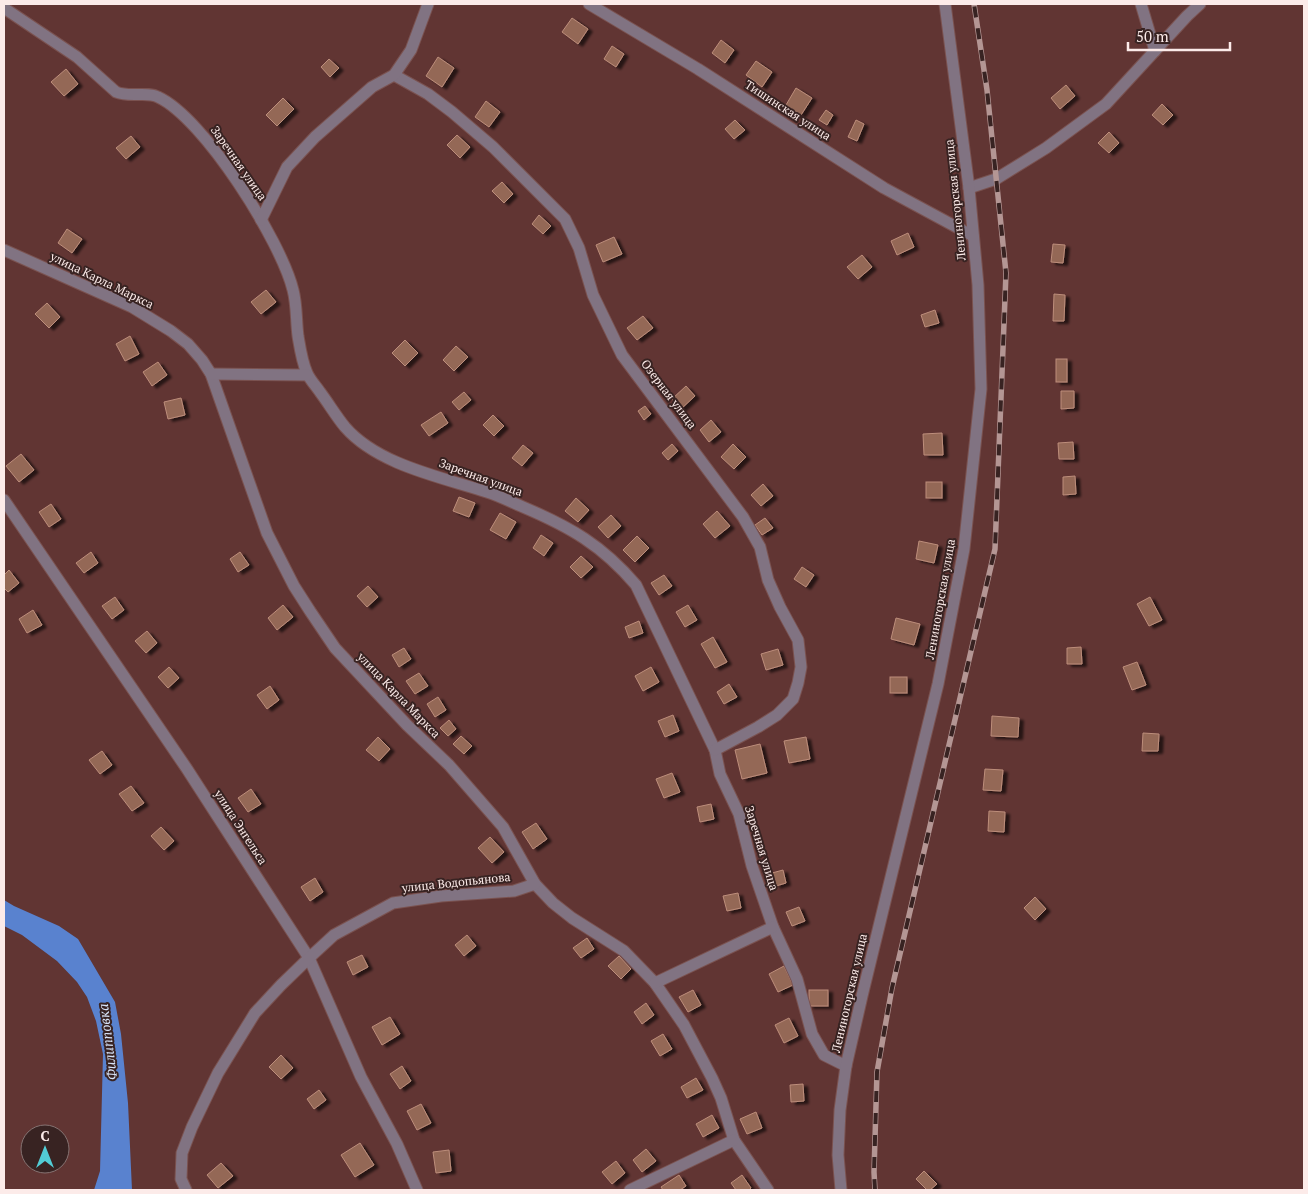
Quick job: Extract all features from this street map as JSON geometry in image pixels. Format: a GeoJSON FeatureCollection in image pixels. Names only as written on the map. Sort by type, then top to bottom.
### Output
{"type":"FeatureCollection","features":[{"type":"Feature","properties":{"kind":"street"},"geometry":{"type":"LineString","coordinates":[[261,220],[287,167],[315,137],[372,87],[394,74],[411,50],[428,4]]}},
{"type":"Feature","properties":{"kind":"street","name":"Тишинская улица"},"geometry":{"type":"LineString","coordinates":[[589,4],[698,69],[884,188],[973,236]]}},
{"type":"Feature","properties":{"kind":"street","name":"Лениногорская улица"},"geometry":{"type":"LineString","coordinates":[[841,1190],[838,1155],[840,1110],[846,1066],[938,684],[964,549],[981,389],[978,285],[970,188],[945,4]]}},
{"type":"Feature","properties":{"kind":"street"},"geometry":{"type":"LineString","coordinates":[[1142,4],[1155,51]]}},
{"type":"Feature","properties":{"kind":"street"},"geometry":{"type":"LineString","coordinates":[[970,188],[996,180],[1046,148],[1106,104],[1186,16],[1200,4]]}},
{"type":"Feature","properties":{"kind":"street","name":"Заречная улица"},"geometry":{"type":"LineString","coordinates":[[4,8],[77,57],[116,92],[124,95],[156,95],[179,110],[197,128],[261,220],[285,266],[294,291],[298,335],[307,374],[346,428],[370,448],[408,467],[490,493],[546,516],[577,532],[619,565],[636,585],[715,750],[720,774],[739,814],[752,866],[773,927],[797,979],[812,1034],[824,1054],[846,1066]]}},
{"type":"Feature","properties":{"kind":"street","name":"Озерная улица"},"geometry":{"type":"LineString","coordinates":[[394,74],[428,94],[452,112],[493,147],[565,219],[579,248],[593,295],[622,355],[674,422],[712,478],[743,517],[760,547],[768,580],[798,640],[801,666],[798,682],[793,699],[777,714],[715,750]]}},
{"type":"Feature","properties":{"kind":"street","name":"улица Карла Маркса"},"geometry":{"type":"LineString","coordinates":[[4,250],[132,307],[171,331],[188,344],[202,360],[211,374],[267,532],[294,586],[335,648],[407,726],[449,765],[485,805],[503,828],[535,884],[553,903],[572,918],[624,951],[655,982],[684,1025],[712,1078],[734,1140],[768,1190]]}},
{"type":"Feature","properties":{"kind":"street"},"geometry":{"type":"LineString","coordinates":[[211,374],[307,374]]}},
{"type":"Feature","properties":{"kind":"street","name":"улица Энгельса"},"geometry":{"type":"LineString","coordinates":[[4,500],[187,769],[308,958],[361,1077],[397,1144],[418,1190]]}},
{"type":"Feature","properties":{"kind":"street","name":"улица Водопьянова"},"geometry":{"type":"LineString","coordinates":[[186,1190],[180,1179],[182,1153],[192,1126],[218,1073],[255,1013],[281,984],[334,935],[393,903],[442,896],[514,891],[535,884]]}},
{"type":"Feature","properties":{"kind":"street"},"geometry":{"type":"LineString","coordinates":[[655,982],[773,927]]}},
{"type":"Feature","properties":{"kind":"street"},"geometry":{"type":"LineString","coordinates":[[630,1190],[734,1140]]}},
{"type":"Feature","properties":{"kind":"water","name":"Филипповка"},"geometry":{"type":"Polygon","coordinates":[[[4,900],[59,926],[78,939],[115,1002],[121,1034],[128,1103],[132,1190],[94,1190],[100,1171],[103,1054],[96,1021],[87,997],[77,982],[57,961],[22,935],[4,926],[4,900]]]}},
{"type":"Feature","properties":{"kind":"building"},"geometry":{"type":"Polygon","coordinates":[[[572,18],[588,29],[578,44],[562,32],[572,18]]]}},
{"type":"Feature","properties":{"kind":"building"},"geometry":{"type":"Polygon","coordinates":[[[721,40],[734,50],[725,63],[712,53],[721,40]]]}},
{"type":"Feature","properties":{"kind":"building"},"geometry":{"type":"Polygon","coordinates":[[[612,46],[624,54],[616,67],[604,59],[612,46]]]}},
{"type":"Feature","properties":{"kind":"building"},"geometry":{"type":"Polygon","coordinates":[[[438,57],[454,68],[442,87],[426,76],[438,57]]]}},
{"type":"Feature","properties":{"kind":"building"},"geometry":{"type":"Polygon","coordinates":[[[329,59],[339,68],[330,77],[321,67],[329,59]]]}},
{"type":"Feature","properties":{"kind":"building"},"geometry":{"type":"Polygon","coordinates":[[[756,61],[772,72],[762,87],[746,75],[756,61]]]}},
{"type":"Feature","properties":{"kind":"building"},"geometry":{"type":"Polygon","coordinates":[[[66,69],[78,84],[64,96],[51,82],[66,69]]]}},
{"type":"Feature","properties":{"kind":"building"},"geometry":{"type":"Polygon","coordinates":[[[1066,85],[1075,96],[1060,109],[1051,98],[1066,85]]]}},
{"type":"Feature","properties":{"kind":"building"},"geometry":{"type":"Polygon","coordinates":[[[796,88],[812,98],[801,115],[786,105],[796,88]]]}},
{"type":"Feature","properties":{"kind":"building"},"geometry":{"type":"Polygon","coordinates":[[[283,98],[294,109],[277,126],[266,115],[283,98]]]}},
{"type":"Feature","properties":{"kind":"building"},"geometry":{"type":"Polygon","coordinates":[[[486,101],[500,112],[489,127],[475,117],[486,101]]]}},
{"type":"Feature","properties":{"kind":"building"},"geometry":{"type":"Polygon","coordinates":[[[1162,104],[1173,115],[1163,125],[1152,115],[1162,104]]]}},
{"type":"Feature","properties":{"kind":"building"},"geometry":{"type":"Polygon","coordinates":[[[826,110],[833,115],[827,125],[819,120],[826,110]]]}},
{"type":"Feature","properties":{"kind":"building"},"geometry":{"type":"Polygon","coordinates":[[[735,120],[745,130],[734,139],[725,129],[735,120]]]}},
{"type":"Feature","properties":{"kind":"building"},"geometry":{"type":"Polygon","coordinates":[[[856,120],[864,124],[857,141],[848,137],[856,120]]]}},
{"type":"Feature","properties":{"kind":"building"},"geometry":{"type":"Polygon","coordinates":[[[1109,132],[1119,143],[1109,153],[1098,143],[1109,132]]]}},
{"type":"Feature","properties":{"kind":"building"},"geometry":{"type":"Polygon","coordinates":[[[457,135],[470,147],[460,158],[447,145],[457,135]]]}},
{"type":"Feature","properties":{"kind":"building"},"geometry":{"type":"Polygon","coordinates":[[[131,136],[140,147],[126,159],[116,148],[131,136]]]}},
{"type":"Feature","properties":{"kind":"building"},"geometry":{"type":"Polygon","coordinates":[[[502,182],[513,194],[504,203],[492,191],[502,182]]]}},
{"type":"Feature","properties":{"kind":"building"},"geometry":{"type":"Polygon","coordinates":[[[539,215],[551,226],[543,234],[532,224],[539,215]]]}},
{"type":"Feature","properties":{"kind":"building"},"geometry":{"type":"Polygon","coordinates":[[[67,229],[82,239],[72,253],[58,243],[67,229]]]}},
{"type":"Feature","properties":{"kind":"building"},"geometry":{"type":"Polygon","coordinates":[[[908,233],[914,247],[897,255],[891,241],[908,233]]]}},
{"type":"Feature","properties":{"kind":"building"},"geometry":{"type":"Polygon","coordinates":[[[614,237],[622,254],[603,262],[596,245],[614,237]]]}},
{"type":"Feature","properties":{"kind":"building"},"geometry":{"type":"Polygon","coordinates":[[[1053,244],[1065,245],[1063,263],[1051,262],[1053,244]]]}},
{"type":"Feature","properties":{"kind":"building"},"geometry":{"type":"Polygon","coordinates":[[[862,255],[872,267],[858,279],[847,267],[862,255]]]}},
{"type":"Feature","properties":{"kind":"building"},"geometry":{"type":"Polygon","coordinates":[[[266,290],[276,302],[261,314],[251,302],[266,290]]]}},
{"type":"Feature","properties":{"kind":"building"},"geometry":{"type":"Polygon","coordinates":[[[1054,294],[1065,295],[1064,321],[1053,321],[1054,294]]]}},
{"type":"Feature","properties":{"kind":"building"},"geometry":{"type":"Polygon","coordinates":[[[47,303],[60,317],[49,328],[35,314],[47,303]]]}},
{"type":"Feature","properties":{"kind":"building"},"geometry":{"type":"Polygon","coordinates":[[[935,310],[939,323],[925,327],[921,315],[935,310]]]}},
{"type":"Feature","properties":{"kind":"building"},"geometry":{"type":"Polygon","coordinates":[[[643,316],[653,328],[637,340],[627,328],[643,316]]]}},
{"type":"Feature","properties":{"kind":"building"},"geometry":{"type":"Polygon","coordinates":[[[130,336],[139,354],[125,361],[116,344],[130,336]]]}},
{"type":"Feature","properties":{"kind":"building"},"geometry":{"type":"Polygon","coordinates":[[[405,340],[418,353],[405,366],[392,353],[405,340]]]}},
{"type":"Feature","properties":{"kind":"building"},"geometry":{"type":"Polygon","coordinates":[[[456,346],[468,357],[454,371],[443,360],[456,346]]]}},
{"type":"Feature","properties":{"kind":"building"},"geometry":{"type":"Polygon","coordinates":[[[1056,359],[1067,359],[1067,382],[1056,382],[1056,359]]]}},
{"type":"Feature","properties":{"kind":"building"},"geometry":{"type":"Polygon","coordinates":[[[158,362],[167,375],[152,386],[143,372],[158,362]]]}},
{"type":"Feature","properties":{"kind":"building"},"geometry":{"type":"Polygon","coordinates":[[[686,386],[695,396],[681,409],[672,399],[686,386]]]}},
{"type":"Feature","properties":{"kind":"building"},"geometry":{"type":"Polygon","coordinates":[[[1061,391],[1074,391],[1074,408],[1061,409],[1061,391]]]}},
{"type":"Feature","properties":{"kind":"building"},"geometry":{"type":"Polygon","coordinates":[[[464,392],[471,400],[459,410],[452,402],[464,392]]]}},
{"type":"Feature","properties":{"kind":"building"},"geometry":{"type":"Polygon","coordinates":[[[181,398],[185,415],[168,419],[164,402],[181,398]]]}},
{"type":"Feature","properties":{"kind":"building"},"geometry":{"type":"Polygon","coordinates":[[[645,406],[651,414],[644,420],[638,411],[645,406]]]}},
{"type":"Feature","properties":{"kind":"building"},"geometry":{"type":"Polygon","coordinates":[[[441,412],[448,423],[429,436],[421,425],[441,412]]]}},
{"type":"Feature","properties":{"kind":"building"},"geometry":{"type":"Polygon","coordinates":[[[493,415],[504,426],[494,436],[483,425],[493,415]]]}},
{"type":"Feature","properties":{"kind":"building"},"geometry":{"type":"Polygon","coordinates":[[[711,420],[721,432],[709,442],[700,430],[711,420]]]}},
{"type":"Feature","properties":{"kind":"building"},"geometry":{"type":"Polygon","coordinates":[[[942,433],[943,455],[924,455],[923,434],[942,433]]]}},
{"type":"Feature","properties":{"kind":"building"},"geometry":{"type":"Polygon","coordinates":[[[1073,442],[1074,459],[1059,459],[1058,443],[1073,442]]]}},
{"type":"Feature","properties":{"kind":"building"},"geometry":{"type":"Polygon","coordinates":[[[672,444],[678,451],[668,460],[662,453],[672,444]]]}},
{"type":"Feature","properties":{"kind":"building"},"geometry":{"type":"Polygon","coordinates":[[[733,444],[746,457],[734,469],[721,457],[733,444]]]}},
{"type":"Feature","properties":{"kind":"building"},"geometry":{"type":"Polygon","coordinates":[[[523,445],[533,453],[522,466],[512,458],[523,445]]]}},
{"type":"Feature","properties":{"kind":"building"},"geometry":{"type":"Polygon","coordinates":[[[21,454],[34,470],[19,482],[6,466],[21,454]]]}},
{"type":"Feature","properties":{"kind":"building"},"geometry":{"type":"Polygon","coordinates":[[[1075,476],[1076,494],[1063,495],[1063,477],[1075,476]]]}},
{"type":"Feature","properties":{"kind":"building"},"geometry":{"type":"Polygon","coordinates":[[[926,482],[942,482],[942,498],[926,498],[926,482]]]}},
{"type":"Feature","properties":{"kind":"building"},"geometry":{"type":"Polygon","coordinates":[[[763,484],[773,496],[761,506],[751,495],[763,484]]]}},
{"type":"Feature","properties":{"kind":"building"},"geometry":{"type":"Polygon","coordinates":[[[459,497],[475,503],[469,517],[453,511],[459,497]]]}},
{"type":"Feature","properties":{"kind":"building"},"geometry":{"type":"Polygon","coordinates":[[[576,498],[589,510],[578,522],[565,511],[576,498]]]}},
{"type":"Feature","properties":{"kind":"building"},"geometry":{"type":"Polygon","coordinates":[[[51,504],[61,519],[49,527],[39,512],[51,504]]]}},
{"type":"Feature","properties":{"kind":"building"},"geometry":{"type":"Polygon","coordinates":[[[717,511],[730,526],[715,538],[703,524],[717,511]]]}},
{"type":"Feature","properties":{"kind":"building"},"geometry":{"type":"Polygon","coordinates":[[[500,513],[516,522],[506,539],[490,530],[500,513]]]}},
{"type":"Feature","properties":{"kind":"building"},"geometry":{"type":"Polygon","coordinates":[[[611,515],[621,526],[608,538],[598,527],[611,515]]]}},
{"type":"Feature","properties":{"kind":"building"},"geometry":{"type":"Polygon","coordinates":[[[765,518],[773,528],[762,535],[755,525],[765,518]]]}},
{"type":"Feature","properties":{"kind":"building"},"geometry":{"type":"Polygon","coordinates":[[[541,535],[553,543],[544,556],[533,548],[541,535]]]}},
{"type":"Feature","properties":{"kind":"building"},"geometry":{"type":"Polygon","coordinates":[[[637,536],[649,548],[635,562],[623,550],[637,536]]]}},
{"type":"Feature","properties":{"kind":"building"},"geometry":{"type":"Polygon","coordinates":[[[919,541],[938,545],[934,563],[916,559],[919,541]]]}},
{"type":"Feature","properties":{"kind":"building"},"geometry":{"type":"Polygon","coordinates":[[[91,552],[98,563],[84,573],[76,563],[91,552]]]}},
{"type":"Feature","properties":{"kind":"building"},"geometry":{"type":"Polygon","coordinates":[[[240,552],[249,565],[238,572],[230,559],[240,552]]]}},
{"type":"Feature","properties":{"kind":"building"},"geometry":{"type":"Polygon","coordinates":[[[581,556],[593,567],[581,578],[570,567],[581,556]]]}},
{"type":"Feature","properties":{"kind":"building"},"geometry":{"type":"Polygon","coordinates":[[[802,567],[814,575],[806,587],[794,579],[802,567]]]}},
{"type":"Feature","properties":{"kind":"building"},"geometry":{"type":"Polygon","coordinates":[[[9,570],[19,583],[8,592],[4,588],[4,575],[9,570]]]}},
{"type":"Feature","properties":{"kind":"building"},"geometry":{"type":"Polygon","coordinates":[[[664,575],[672,586],[659,595],[651,583],[664,575]]]}},
{"type":"Feature","properties":{"kind":"building"},"geometry":{"type":"Polygon","coordinates":[[[368,586],[378,597],[367,607],[357,596],[368,586]]]}},
{"type":"Feature","properties":{"kind":"building"},"geometry":{"type":"Polygon","coordinates":[[[115,597],[124,610],[112,619],[102,606],[115,597]]]}},
{"type":"Feature","properties":{"kind":"building"},"geometry":{"type":"Polygon","coordinates":[[[1150,597],[1162,620],[1149,626],[1137,604],[1150,597]]]}},
{"type":"Feature","properties":{"kind":"building"},"geometry":{"type":"Polygon","coordinates":[[[283,605],[293,617],[277,630],[268,618],[283,605]]]}},
{"type":"Feature","properties":{"kind":"building"},"geometry":{"type":"Polygon","coordinates":[[[688,605],[697,620],[685,627],[676,612],[688,605]]]}},
{"type":"Feature","properties":{"kind":"building"},"geometry":{"type":"Polygon","coordinates":[[[33,610],[42,625],[27,633],[19,619],[33,610]]]}},
{"type":"Feature","properties":{"kind":"building"},"geometry":{"type":"Polygon","coordinates":[[[896,618],[920,624],[914,645],[891,639],[896,618]]]}},
{"type":"Feature","properties":{"kind":"building"},"geometry":{"type":"Polygon","coordinates":[[[639,621],[643,633],[629,638],[625,627],[639,621]]]}},
{"type":"Feature","properties":{"kind":"building"},"geometry":{"type":"Polygon","coordinates":[[[147,631],[157,643],[146,653],[135,641],[147,631]]]}},
{"type":"Feature","properties":{"kind":"building"},"geometry":{"type":"Polygon","coordinates":[[[713,637],[727,662],[715,668],[701,644],[713,637]]]}},
{"type":"Feature","properties":{"kind":"building"},"geometry":{"type":"Polygon","coordinates":[[[1081,647],[1082,664],[1067,664],[1067,648],[1081,647]]]}},
{"type":"Feature","properties":{"kind":"building"},"geometry":{"type":"Polygon","coordinates":[[[404,648],[411,659],[399,667],[392,655],[404,648]]]}},
{"type":"Feature","properties":{"kind":"building"},"geometry":{"type":"Polygon","coordinates":[[[778,649],[783,665],[766,670],[761,654],[778,649]]]}},
{"type":"Feature","properties":{"kind":"building"},"geometry":{"type":"Polygon","coordinates":[[[1137,662],[1146,685],[1132,690],[1123,667],[1137,662]]]}},
{"type":"Feature","properties":{"kind":"building"},"geometry":{"type":"Polygon","coordinates":[[[169,667],[179,678],[168,688],[158,677],[169,667]]]}},
{"type":"Feature","properties":{"kind":"building"},"geometry":{"type":"Polygon","coordinates":[[[651,667],[659,682],[643,691],[635,676],[651,667]]]}},
{"type":"Feature","properties":{"kind":"building"},"geometry":{"type":"Polygon","coordinates":[[[419,673],[428,686],[415,694],[406,681],[419,673]]]}},
{"type":"Feature","properties":{"kind":"building"},"geometry":{"type":"Polygon","coordinates":[[[890,677],[907,677],[907,693],[890,693],[890,677]]]}},
{"type":"Feature","properties":{"kind":"building"},"geometry":{"type":"Polygon","coordinates":[[[729,684],[737,697],[724,704],[717,692],[729,684]]]}},
{"type":"Feature","properties":{"kind":"building"},"geometry":{"type":"Polygon","coordinates":[[[270,686],[279,700],[267,709],[257,695],[270,686]]]}},
{"type":"Feature","properties":{"kind":"building"},"geometry":{"type":"Polygon","coordinates":[[[438,697],[446,710],[435,717],[427,704],[438,697]]]}},
{"type":"Feature","properties":{"kind":"building"},"geometry":{"type":"Polygon","coordinates":[[[673,715],[679,731],[665,737],[658,721],[673,715]]]}},
{"type":"Feature","properties":{"kind":"building"},"geometry":{"type":"Polygon","coordinates":[[[992,716],[1019,718],[1018,737],[991,736],[992,716]]]}},
{"type":"Feature","properties":{"kind":"building"},"geometry":{"type":"Polygon","coordinates":[[[449,720],[456,729],[448,736],[440,728],[449,720]]]}},
{"type":"Feature","properties":{"kind":"building"},"geometry":{"type":"Polygon","coordinates":[[[1143,733],[1159,734],[1158,751],[1142,751],[1143,733]]]}},
{"type":"Feature","properties":{"kind":"building"},"geometry":{"type":"Polygon","coordinates":[[[461,736],[472,746],[464,754],[453,744],[461,736]]]}},
{"type":"Feature","properties":{"kind":"building"},"geometry":{"type":"Polygon","coordinates":[[[378,737],[390,749],[379,761],[366,750],[378,737]]]}},
{"type":"Feature","properties":{"kind":"building"},"geometry":{"type":"Polygon","coordinates":[[[806,737],[810,759],[789,763],[784,741],[806,737]]]}},
{"type":"Feature","properties":{"kind":"building"},"geometry":{"type":"Polygon","coordinates":[[[760,744],[767,773],[742,779],[735,750],[760,744]]]}},
{"type":"Feature","properties":{"kind":"building"},"geometry":{"type":"Polygon","coordinates":[[[102,751],[112,765],[100,774],[89,760],[102,751]]]}},
{"type":"Feature","properties":{"kind":"building"},"geometry":{"type":"Polygon","coordinates":[[[985,769],[1003,770],[1001,791],[983,790],[985,769]]]}},
{"type":"Feature","properties":{"kind":"building"},"geometry":{"type":"Polygon","coordinates":[[[672,773],[680,792],[664,798],[656,779],[672,773]]]}},
{"type":"Feature","properties":{"kind":"building"},"geometry":{"type":"Polygon","coordinates":[[[131,786],[144,803],[132,811],[119,794],[131,786]]]}},
{"type":"Feature","properties":{"kind":"building"},"geometry":{"type":"Polygon","coordinates":[[[251,789],[261,804],[248,812],[238,798],[251,789]]]}},
{"type":"Feature","properties":{"kind":"building"},"geometry":{"type":"Polygon","coordinates":[[[711,804],[714,819],[700,822],[697,807],[711,804]]]}},
{"type":"Feature","properties":{"kind":"building"},"geometry":{"type":"Polygon","coordinates":[[[989,811],[1005,812],[1004,832],[988,831],[989,811]]]}},
{"type":"Feature","properties":{"kind":"building"},"geometry":{"type":"Polygon","coordinates":[[[536,823],[547,839],[533,849],[522,832],[536,823]]]}},
{"type":"Feature","properties":{"kind":"building"},"geometry":{"type":"Polygon","coordinates":[[[161,827],[174,841],[164,850],[151,836],[161,827]]]}},
{"type":"Feature","properties":{"kind":"building"},"geometry":{"type":"Polygon","coordinates":[[[490,837],[504,852],[492,863],[478,848],[490,837]]]}},
{"type":"Feature","properties":{"kind":"building"},"geometry":{"type":"Polygon","coordinates":[[[783,870],[786,883],[776,886],[772,873],[783,870]]]}},
{"type":"Feature","properties":{"kind":"building"},"geometry":{"type":"Polygon","coordinates":[[[315,878],[323,892],[310,901],[301,887],[315,878]]]}},
{"type":"Feature","properties":{"kind":"building"},"geometry":{"type":"Polygon","coordinates":[[[738,893],[741,908],[727,911],[723,896],[738,893]]]}},
{"type":"Feature","properties":{"kind":"building"},"geometry":{"type":"Polygon","coordinates":[[[1035,897],[1046,909],[1035,920],[1024,908],[1035,897]]]}},
{"type":"Feature","properties":{"kind":"building"},"geometry":{"type":"Polygon","coordinates":[[[799,907],[805,921],[792,926],[786,912],[799,907]]]}},
{"type":"Feature","properties":{"kind":"building"},"geometry":{"type":"Polygon","coordinates":[[[467,935],[476,946],[464,956],[455,945],[467,935]]]}},
{"type":"Feature","properties":{"kind":"building"},"geometry":{"type":"Polygon","coordinates":[[[587,938],[594,949],[581,958],[573,948],[587,938]]]}},
{"type":"Feature","properties":{"kind":"building"},"geometry":{"type":"Polygon","coordinates":[[[362,955],[368,967],[353,975],[347,962],[362,955]]]}},
{"type":"Feature","properties":{"kind":"building"},"geometry":{"type":"Polygon","coordinates":[[[619,956],[631,969],[621,979],[608,966],[619,956]]]}},
{"type":"Feature","properties":{"kind":"building"},"geometry":{"type":"Polygon","coordinates":[[[784,966],[793,985],[778,992],[769,974],[784,966]]]}},
{"type":"Feature","properties":{"kind":"building"},"geometry":{"type":"Polygon","coordinates":[[[693,990],[701,1005],[688,1012],[679,997],[693,990]]]}},
{"type":"Feature","properties":{"kind":"building"},"geometry":{"type":"Polygon","coordinates":[[[809,990],[828,990],[828,1006],[809,1006],[809,990]]]}},
{"type":"Feature","properties":{"kind":"building"},"geometry":{"type":"Polygon","coordinates":[[[646,1003],[654,1015],[642,1024],[634,1012],[646,1003]]]}},
{"type":"Feature","properties":{"kind":"building"},"geometry":{"type":"Polygon","coordinates":[[[390,1017],[400,1034],[382,1045],[372,1027],[390,1017]]]}},
{"type":"Feature","properties":{"kind":"building"},"geometry":{"type":"Polygon","coordinates":[[[789,1018],[798,1036],[784,1043],[775,1025],[789,1018]]]}},
{"type":"Feature","properties":{"kind":"building"},"geometry":{"type":"Polygon","coordinates":[[[663,1034],[672,1049],[660,1056],[651,1041],[663,1034]]]}},
{"type":"Feature","properties":{"kind":"building"},"geometry":{"type":"Polygon","coordinates":[[[281,1055],[293,1068],[281,1079],[269,1067],[281,1055]]]}},
{"type":"Feature","properties":{"kind":"building"},"geometry":{"type":"Polygon","coordinates":[[[402,1066],[411,1081],[400,1089],[390,1074],[402,1066]]]}},
{"type":"Feature","properties":{"kind":"building"},"geometry":{"type":"Polygon","coordinates":[[[696,1078],[703,1090],[687,1098],[681,1087],[696,1078]]]}},
{"type":"Feature","properties":{"kind":"building"},"geometry":{"type":"Polygon","coordinates":[[[803,1084],[804,1101],[791,1102],[790,1085],[803,1084]]]}},
{"type":"Feature","properties":{"kind":"building"},"geometry":{"type":"Polygon","coordinates":[[[319,1090],[326,1100],[314,1109],[307,1099],[319,1090]]]}},
{"type":"Feature","properties":{"kind":"building"},"geometry":{"type":"Polygon","coordinates":[[[421,1104],[431,1123],[417,1130],[407,1111],[421,1104]]]}},
{"type":"Feature","properties":{"kind":"building"},"geometry":{"type":"Polygon","coordinates":[[[756,1112],[762,1128],[747,1134],[740,1119],[756,1112]]]}},
{"type":"Feature","properties":{"kind":"building"},"geometry":{"type":"Polygon","coordinates":[[[712,1115],[719,1128],[703,1137],[696,1124],[712,1115]]]}},
{"type":"Feature","properties":{"kind":"building"},"geometry":{"type":"Polygon","coordinates":[[[360,1143],[374,1165],[355,1177],[341,1155],[360,1143]]]}},
{"type":"Feature","properties":{"kind":"building"},"geometry":{"type":"Polygon","coordinates":[[[646,1149],[656,1161],[642,1172],[633,1160],[646,1149]]]}},
{"type":"Feature","properties":{"kind":"building"},"geometry":{"type":"Polygon","coordinates":[[[449,1150],[451,1171],[436,1173],[433,1152],[449,1150]]]}},
{"type":"Feature","properties":{"kind":"building"},"geometry":{"type":"Polygon","coordinates":[[[616,1161],[625,1173],[612,1184],[602,1172],[616,1161]]]}},
{"type":"Feature","properties":{"kind":"building"},"geometry":{"type":"Polygon","coordinates":[[[221,1163],[233,1176],[218,1188],[207,1175],[221,1163]]]}},
{"type":"Feature","properties":{"kind":"building"},"geometry":{"type":"Polygon","coordinates":[[[924,1171],[937,1184],[930,1190],[927,1190],[916,1179],[924,1171]]]}},
{"type":"Feature","properties":{"kind":"building"},"geometry":{"type":"Polygon","coordinates":[[[679,1175],[686,1186],[680,1190],[663,1190],[661,1187],[679,1175]]]}},
{"type":"Feature","properties":{"kind":"building"},"geometry":{"type":"Polygon","coordinates":[[[742,1175],[751,1188],[749,1190],[736,1190],[731,1183],[742,1175]]]}},
{"type":"Feature","properties":{"kind":"railway"},"geometry":{"type":"LineString","coordinates":[[875,1190],[877,1072],[892,988],[995,549],[1006,273],[987,90],[974,4]]}}]}
